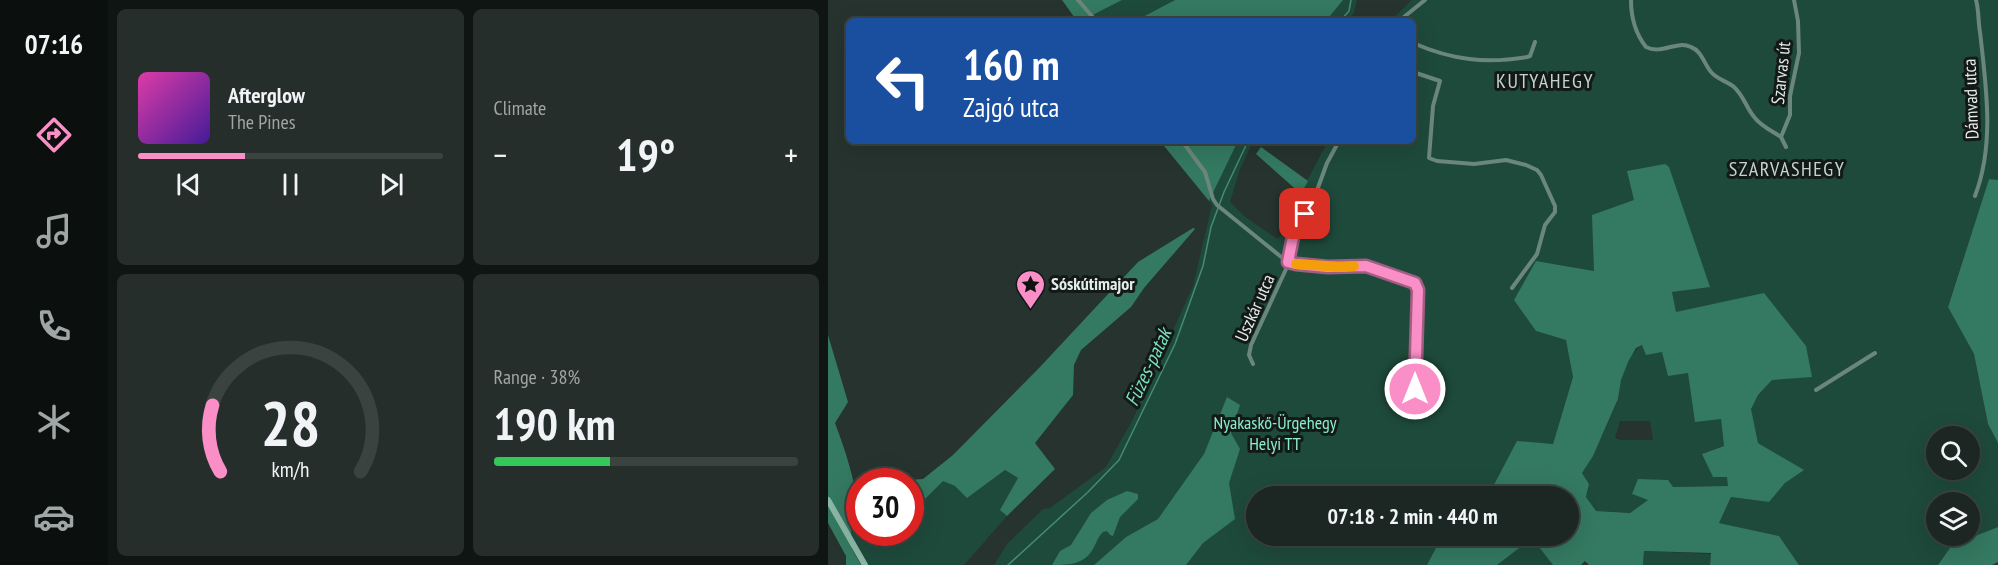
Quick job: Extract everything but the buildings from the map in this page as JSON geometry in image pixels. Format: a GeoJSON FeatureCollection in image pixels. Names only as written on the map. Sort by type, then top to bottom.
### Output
{"type":"FeatureCollection","features":[{"type":"Feature","properties":{"kind":"main road"},"geometry":{"type":"LineString","coordinates":[[828,500],[865,565]]}},
{"type":"Feature","properties":{"kind":"street"},"geometry":{"type":"LineString","coordinates":[[1078,0],[1093,18]]}},
{"type":"Feature","properties":{"kind":"street"},"geometry":{"type":"LineString","coordinates":[[1403,18],[1425,0]]}},
{"type":"Feature","properties":{"kind":"street"},"geometry":{"type":"LineString","coordinates":[[1631,0],[1631,15],[1635,30],[1646,47],[1660,51],[1686,45],[1695,49],[1716,78],[1731,84],[1742,95],[1760,124],[1781,137],[1786,147]]}},
{"type":"Feature","properties":{"kind":"street","name":"Szarvas út"},"geometry":{"type":"LineString","coordinates":[[1781,137],[1790,115],[1789,100],[1799,53],[1798,21],[1794,0]]}},
{"type":"Feature","properties":{"kind":"street","name":"Dámvad utca"},"geometry":{"type":"LineString","coordinates":[[1975,196],[1983,177],[1987,116],[1983,49],[1976,0]]}},
{"type":"Feature","properties":{"kind":"street"},"geometry":{"type":"LineString","coordinates":[[1416,45],[1449,57],[1488,61],[1530,56],[1535,42]]}},
{"type":"Feature","properties":{"kind":"street"},"geometry":{"type":"LineString","coordinates":[[1416,73],[1440,81],[1433,106],[1429,158],[1474,164],[1506,160],[1526,165],[1537,170],[1541,175],[1555,206],[1555,212],[1545,225],[1537,254],[1512,288]]}},
{"type":"Feature","properties":{"kind":"street"},"geometry":{"type":"LineString","coordinates":[[1184,144],[1205,172],[1213,199],[1220,207],[1288,262],[1328,267],[1366,266],[1415,283],[1418,290],[1415,389]]}},
{"type":"Feature","properties":{"kind":"street","name":"Uszkár utca"},"geometry":{"type":"LineString","coordinates":[[1253,364],[1249,355],[1251,345],[1287,267],[1293,237],[1337,144]]}},
{"type":"Feature","properties":{"kind":"street"},"geometry":{"type":"LineString","coordinates":[[1816,390],[1875,353]]}},
{"type":"Feature","properties":{"kind":"green space"},"geometry":{"type":"Polygon","coordinates":[[[1062,0],[1122,0],[1087,18],[1075,18],[1062,0]]]}},
{"type":"Feature","properties":{"kind":"green space"},"geometry":{"type":"Polygon","coordinates":[[[1122,0],[1175,0],[1141,18],[1087,18],[1122,0]]]}},
{"type":"Feature","properties":{"kind":"green space"},"geometry":{"type":"Polygon","coordinates":[[[1175,0],[1343,0],[1328,18],[1141,18],[1175,0]]]}},
{"type":"Feature","properties":{"kind":"green space"},"geometry":{"type":"Polygon","coordinates":[[[1343,0],[1357,0],[1354,13],[1349,18],[1328,18],[1343,0]]]}},
{"type":"Feature","properties":{"kind":"green space","name":"Nyakaskő-Ürgehegy Helyi TT"},"geometry":{"type":"Polygon","coordinates":[[[1412,0],[1998,0],[1998,180],[1989,179],[1948,306],[1974,354],[1988,424],[1998,443],[1998,527],[1980,534],[1980,492],[1926,492],[1926,546],[1951,546],[1938,565],[1799,565],[1779,536],[1719,523],[1731,497],[1769,502],[1785,483],[1803,470],[1758,443],[1750,408],[1772,380],[1812,376],[1676,312],[1672,292],[1709,286],[1627,171],[1635,200],[1594,271],[1536,261],[1536,331],[1567,340],[1573,377],[1553,444],[1517,442],[1493,486],[1246,486],[1246,546],[1437,546],[1427,565],[1105,565],[1158,520],[1126,537],[1094,565],[994,565],[1007,544],[1043,509],[1050,508],[1106,467],[1132,421],[1193,286],[1212,205],[1209,201],[1237,144],[1252,144],[1239,172],[1230,202],[1244,216],[1277,239],[1283,234],[1300,194],[1326,144],[1416,144],[1416,18],[1393,18],[1412,0]]]}},
{"type":"Feature","properties":{"kind":"green space"},"geometry":{"type":"Polygon","coordinates":[[[1162,144],[1237,144],[1209,201],[1162,144]]]}},
{"type":"Feature","properties":{"kind":"green space"},"geometry":{"type":"Polygon","coordinates":[[[1261,147],[1308,181],[1301,194],[1256,154],[1261,147]]]}},
{"type":"Feature","properties":{"kind":"green space"},"geometry":{"type":"Polygon","coordinates":[[[1665,164],[1669,167],[1710,287],[1672,292],[1676,312],[1764,293],[1806,346],[1812,377],[1772,380],[1758,395],[1751,409],[1758,443],[1804,470],[1785,483],[1769,502],[1731,497],[1719,523],[1779,536],[1799,565],[1710,565],[1711,553],[1644,551],[1643,565],[1589,565],[1585,561],[1581,565],[1553,565],[1538,546],[1579,546],[1579,486],[1493,486],[1517,441],[1553,444],[1573,377],[1566,340],[1536,331],[1514,300],[1536,261],[1594,271],[1592,215],[1634,200],[1627,171],[1665,164]],[[1642,345],[1636,348],[1628,362],[1621,380],[1618,399],[1593,456],[1582,473],[1589,484],[1586,497],[1596,511],[1630,513],[1648,500],[1632,494],[1638,479],[1668,480],[1673,487],[1728,486],[1727,477],[1713,477],[1702,454],[1724,446],[1721,419],[1695,422],[1688,373],[1668,376],[1662,352],[1646,355],[1642,345]]]}},
{"type":"Feature","properties":{"kind":"green space"},"geometry":{"type":"Polygon","coordinates":[[[1989,179],[1998,180],[1998,443],[1988,424],[1974,354],[1948,307],[1989,179]]]}},
{"type":"Feature","properties":{"kind":"green space"},"geometry":{"type":"Polygon","coordinates":[[[1193,228],[1195,229],[1144,288],[1131,307],[1081,350],[1074,365],[1073,395],[1035,443],[1055,469],[1007,516],[1000,510],[1018,478],[1005,470],[967,498],[955,486],[943,481],[924,500],[924,478],[953,455],[1039,368],[1138,262],[1193,228]]]}},
{"type":"Feature","properties":{"kind":"green space"},"geometry":{"type":"Polygon","coordinates":[[[828,335],[848,402],[835,423],[850,468],[846,468],[846,546],[852,546],[861,565],[846,565],[846,556],[828,523],[828,335]]]}},
{"type":"Feature","properties":{"kind":"green space"},"geometry":{"type":"Polygon","coordinates":[[[1642,345],[1662,352],[1688,372],[1721,419],[1724,446],[1702,454],[1728,477],[1729,486],[1673,487],[1632,494],[1649,500],[1630,513],[1595,511],[1586,497],[1589,484],[1582,473],[1617,402],[1626,365],[1642,345]],[[1620,421],[1615,438],[1653,440],[1650,421],[1620,421]]]}},
{"type":"Feature","properties":{"kind":"green space"},"geometry":{"type":"Polygon","coordinates":[[[1227,397],[1240,405],[1231,433],[1240,449],[1229,483],[1235,519],[1203,543],[1186,565],[1094,565],[1126,537],[1158,519],[1204,454],[1227,397]]]}},
{"type":"Feature","properties":{"kind":"green space"},"geometry":{"type":"Polygon","coordinates":[[[1005,470],[1018,478],[1001,509],[1007,516],[964,565],[861,565],[852,549],[852,546],[924,546],[924,500],[943,480],[955,486],[967,497],[1005,470]]]}},
{"type":"Feature","properties":{"kind":"green space"},"geometry":{"type":"Polygon","coordinates":[[[1127,491],[1138,494],[1138,499],[1120,517],[1113,536],[1107,531],[1103,532],[1091,552],[1083,560],[1052,565],[1060,551],[1071,545],[1091,513],[1107,500],[1127,491]]]}},
{"type":"Feature","properties":{"kind":"green space"},"geometry":{"type":"Polygon","coordinates":[[[1998,527],[1998,562],[1992,565],[1938,565],[1951,546],[1980,546],[1980,534],[1998,527]]]}},
{"type":"Feature","properties":{"kind":"green space"},"geometry":{"type":"Polygon","coordinates":[[[1437,546],[1522,546],[1497,565],[1427,565],[1437,546]]]}},
{"type":"Feature","properties":{"kind":"green space"},"geometry":{"type":"Polygon","coordinates":[[[1521,546],[1539,546],[1553,565],[1497,565],[1521,546]]]}},
{"type":"Feature","properties":{"kind":"green space"},"geometry":{"type":"Polygon","coordinates":[[[1644,551],[1711,554],[1710,565],[1643,565],[1644,551]]]}},
{"type":"Feature","properties":{"kind":"waterway","name":"Füzes-patak"},"geometry":{"type":"LineString","coordinates":[[1343,18],[1349,11],[1351,0]]}},
{"type":"Feature","properties":{"kind":"waterway","name":"Füzes-patak"},"geometry":{"type":"LineString","coordinates":[[1008,565],[1088,492],[1119,460],[1175,344],[1203,266],[1211,227],[1224,192],[1247,144]]}},
{"type":"Feature","properties":{"kind":"slow traffic"},"geometry":{"type":"LineString","coordinates":[[1296,264],[1354,266]]}},
{"type":"Feature","properties":{"kind":"place","name":"Sóskútimajor"},"geometry":{"type":"Point","coordinates":[1030,310]}},
{"type":"Feature","properties":{"kind":"district","name":"KUTYAHEGY"},"geometry":{"type":"Point","coordinates":[1545,81]}},
{"type":"Feature","properties":{"kind":"district","name":"SZARVASHEGY"},"geometry":{"type":"Point","coordinates":[1787,169]}},
{"type":"Feature","properties":{"kind":"route"},"geometry":{"type":"LineString","coordinates":[[1305,214],[1293,237],[1288,262],[1328,267],[1366,266],[1415,283],[1418,290],[1415,389]]}}]}
